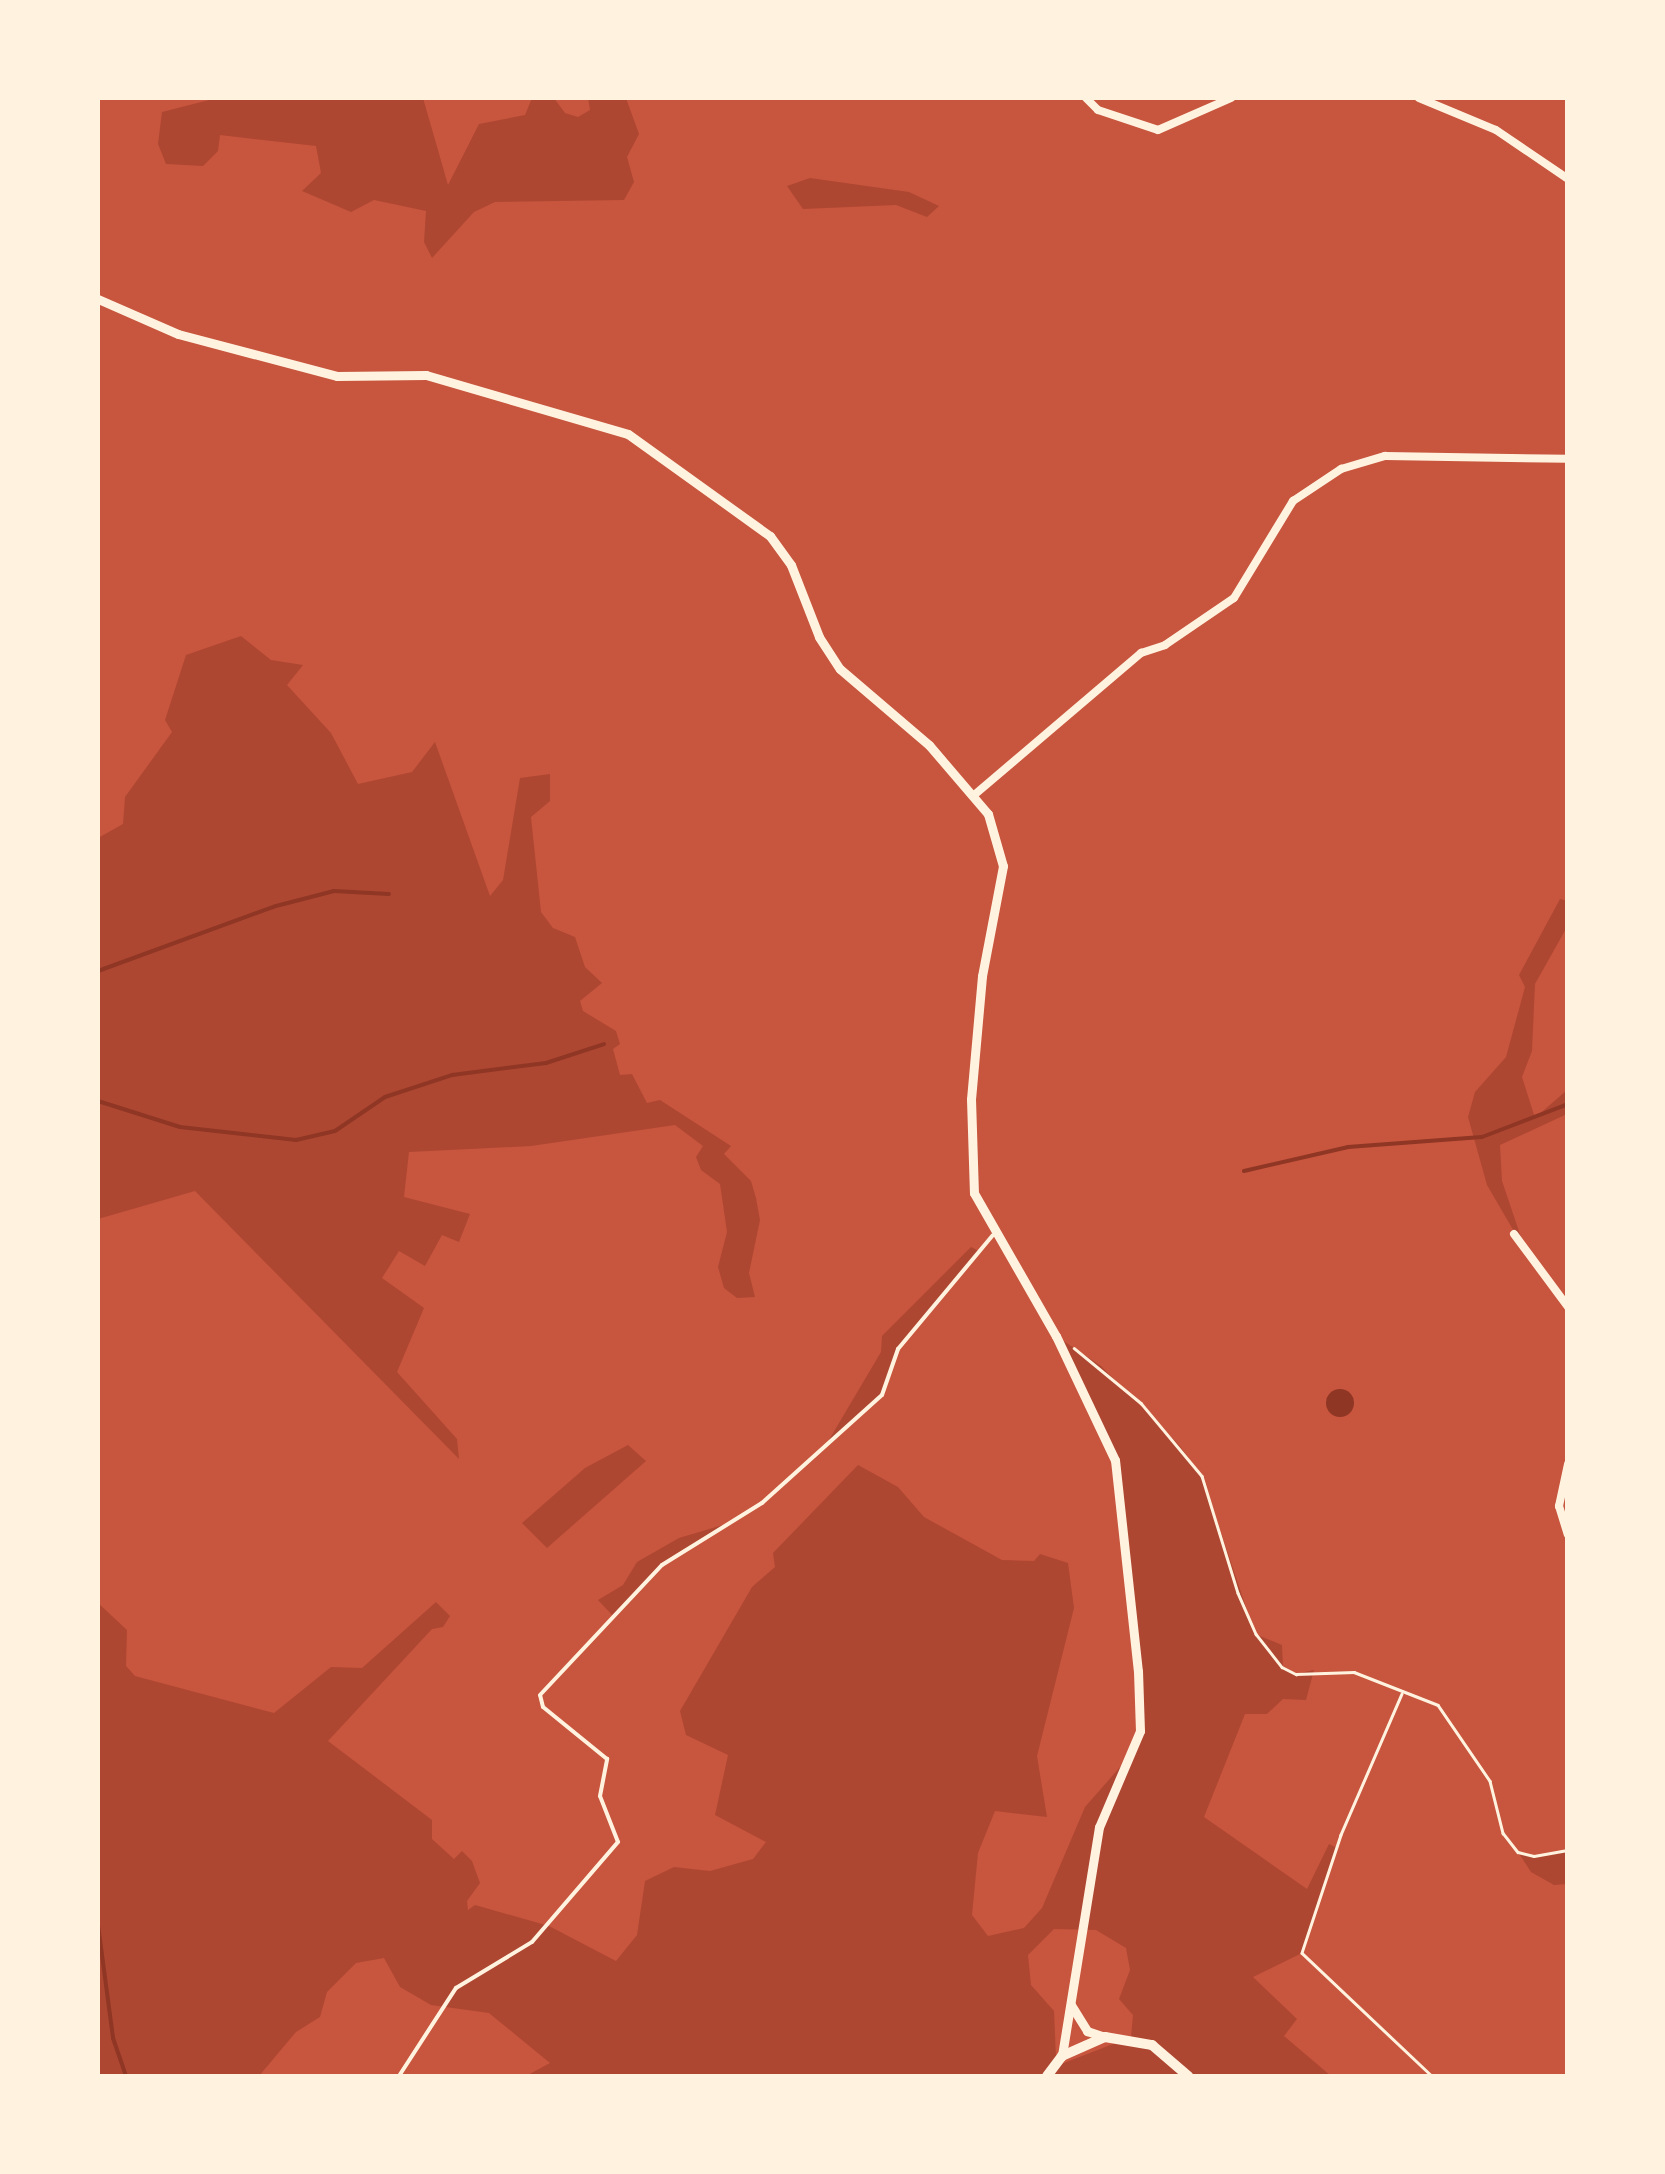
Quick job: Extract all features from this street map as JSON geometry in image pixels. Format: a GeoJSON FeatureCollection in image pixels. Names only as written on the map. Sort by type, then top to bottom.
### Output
{"type":"FeatureCollection","features":[{"type":"Feature","properties":{"kind":"main road"},"geometry":{"type":"LineString","coordinates":[[1047,2076],[1062,2056],[1104,2037],[1152,2044],[1188,2076]]}},
{"type":"Feature","properties":{"kind":"street"},"geometry":{"type":"LineString","coordinates":[[1086,98],[1098,110],[1158,130],[1231,98]]}},
{"type":"Feature","properties":{"kind":"street"},"geometry":{"type":"LineString","coordinates":[[1418,98],[1496,130],[1568,178]]}},
{"type":"Feature","properties":{"kind":"street"},"geometry":{"type":"LineString","coordinates":[[98,299],[178,334],[337,376],[426,375],[628,434],[770,536],[792,565],[818,637],[840,670],[929,745],[973,796],[1004,850],[971,1099],[974,1193],[993,1235],[1056,1336],[1115,1460],[1140,1731],[1099,1827],[1062,2056]]}},
{"type":"Feature","properties":{"kind":"street"},"geometry":{"type":"LineString","coordinates":[[973,796],[1141,653],[1165,645],[1234,598],[1293,501],[1341,469],[1385,456],[1568,459]]}},
{"type":"Feature","properties":{"kind":"street"},"geometry":{"type":"LineString","coordinates":[[1514,1234],[1568,1307]]}},
{"type":"Feature","properties":{"kind":"street"},"geometry":{"type":"LineString","coordinates":[[1568,1464],[1559,1506],[1568,1534]]}},
{"type":"Feature","properties":{"kind":"street"},"geometry":{"type":"LineString","coordinates":[[1070,1997],[1076,2019],[1104,2037]]}},
{"type":"Feature","properties":{"kind":"lane"},"geometry":{"type":"LineString","coordinates":[[399,2076],[456,1988],[541,1934],[618,1842],[600,1796],[606,1760],[543,1707],[540,1694],[674,1555],[762,1503],[882,1395],[898,1349],[993,1235]]}},
{"type":"Feature","properties":{"kind":"path"},"geometry":{"type":"LineString","coordinates":[[1056,1336],[1142,1403],[1202,1476],[1238,1593],[1256,1634],[1282,1666],[1296,1674],[1354,1672],[1438,1705],[1490,1782],[1503,1833],[1518,1852],[1534,1856],[1568,1850]]}},
{"type":"Feature","properties":{"kind":"path"},"geometry":{"type":"LineString","coordinates":[[1402,1691],[1341,1835],[1302,1952],[1432,2076]]}},
{"type":"Feature","properties":{"kind":"shaded area"},"geometry":{"type":"Polygon","coordinates":[[[217,98],[423,98],[448,185],[479,124],[525,115],[532,98],[554,98],[565,113],[578,117],[590,110],[588,98],[626,98],[639,134],[627,157],[634,182],[624,200],[495,202],[474,212],[432,258],[424,242],[426,211],[374,200],[351,212],[302,191],[321,173],[316,146],[220,135],[218,151],[203,166],[166,164],[158,144],[162,112],[217,98]]]}},
{"type":"Feature","properties":{"kind":"shaded area"},"geometry":{"type":"Polygon","coordinates":[[[810,178],[909,192],[939,206],[927,217],[896,205],[803,209],[787,186],[810,178]]]}},
{"type":"Feature","properties":{"kind":"shaded area"},"geometry":{"type":"Polygon","coordinates":[[[241,636],[271,660],[303,665],[287,685],[331,733],[358,784],[412,772],[435,742],[490,896],[503,880],[520,778],[550,774],[550,801],[531,817],[541,912],[553,928],[575,937],[585,967],[602,983],[580,1001],[583,1011],[616,1031],[620,1044],[613,1049],[620,1075],[632,1074],[647,1103],[660,1100],[731,1146],[724,1154],[751,1181],[756,1198],[760,1220],[749,1273],[755,1297],[737,1298],[724,1288],[718,1267],[727,1232],[720,1184],[701,1170],[696,1157],[703,1146],[675,1125],[531,1146],[409,1152],[404,1197],[470,1214],[459,1242],[442,1235],[425,1266],[399,1251],[382,1278],[424,1308],[397,1372],[457,1439],[459,1459],[195,1191],[98,1219],[98,838],[123,824],[125,797],[172,732],[165,720],[186,655],[241,636]]]}},
{"type":"Feature","properties":{"kind":"shaded area"},"geometry":{"type":"Polygon","coordinates":[[[1560,899],[1567,901],[1567,927],[1535,984],[1532,1051],[1522,1077],[1535,1118],[1567,1090],[1567,1114],[1500,1145],[1502,1181],[1526,1252],[1487,1185],[1468,1117],[1475,1092],[1506,1057],[1525,987],[1519,975],[1560,899]]]}},
{"type":"Feature","properties":{"kind":"shaded area"},"geometry":{"type":"Polygon","coordinates":[[[971,1247],[979,1251],[898,1349],[882,1395],[823,1450],[881,1352],[882,1336],[971,1247]]]}},
{"type":"Feature","properties":{"kind":"shaded area"},"geometry":{"type":"Polygon","coordinates":[[[1056,1336],[1101,1366],[1179,1445],[1202,1476],[1255,1634],[1282,1645],[1283,1666],[1296,1674],[1314,1670],[1306,1700],[1283,1699],[1267,1714],[1245,1714],[1204,1817],[1307,1889],[1329,1844],[1337,1848],[1302,1953],[1253,1977],[1297,2019],[1284,2036],[1331,2076],[526,2076],[550,2063],[489,2013],[431,2005],[400,1987],[384,1958],[356,1963],[327,1992],[320,2017],[296,2032],[259,2076],[98,2076],[98,1603],[127,1630],[126,1666],[135,1676],[274,1713],[331,1667],[362,1668],[436,1602],[450,1616],[443,1627],[432,1629],[328,1741],[432,1820],[432,1839],[454,1859],[462,1851],[472,1861],[480,1883],[467,1901],[468,1910],[475,1905],[549,1926],[616,1961],[637,1935],[645,1881],[674,1867],[710,1871],[753,1859],[766,1842],[715,1815],[728,1755],[686,1735],[680,1711],[752,1587],[775,1567],[773,1553],[858,1465],[898,1487],[924,1517],[1002,1560],[1034,1561],[1040,1554],[1068,1563],[1074,1608],[1037,1756],[1047,1817],[995,1811],[978,1853],[972,1915],[988,1936],[1024,1928],[1042,1908],[1085,1807],[1135,1750],[1140,1731],[1115,1460],[1056,1336]],[[1054,1929],[1028,1955],[1031,1985],[1054,2011],[1056,2057],[1064,2063],[1131,2037],[1133,2015],[1119,1999],[1130,1970],[1126,1948],[1096,1930],[1054,1929]]]}},
{"type":"Feature","properties":{"kind":"shaded area"},"geometry":{"type":"Polygon","coordinates":[[[1340,1389],[1350,1393],[1354,1403],[1350,1413],[1340,1417],[1330,1413],[1326,1403],[1330,1393],[1340,1389]]]}},
{"type":"Feature","properties":{"kind":"shaded area"},"geometry":{"type":"Polygon","coordinates":[[[628,1445],[646,1461],[547,1548],[522,1523],[585,1468],[628,1445]]]}},
{"type":"Feature","properties":{"kind":"shaded area"},"geometry":{"type":"Polygon","coordinates":[[[733,1522],[674,1555],[615,1618],[598,1600],[623,1585],[637,1562],[679,1538],[733,1522]]]}},
{"type":"Feature","properties":{"kind":"shaded area"},"geometry":{"type":"Polygon","coordinates":[[[1567,1850],[1567,1884],[1554,1885],[1531,1872],[1518,1852],[1534,1856],[1567,1850]]]}},
{"type":"Feature","properties":{"kind":"waterway"},"geometry":{"type":"LineString","coordinates":[[98,971],[276,906],[334,891],[389,894]]}},
{"type":"Feature","properties":{"kind":"waterway"},"geometry":{"type":"LineString","coordinates":[[98,1101],[180,1127],[296,1140],[335,1131],[385,1097],[452,1075],[546,1063],[604,1044]]}},
{"type":"Feature","properties":{"kind":"waterway"},"geometry":{"type":"LineString","coordinates":[[1244,1171],[1348,1147],[1482,1137],[1568,1104]]}},
{"type":"Feature","properties":{"kind":"waterway"},"geometry":{"type":"LineString","coordinates":[[98,1925],[113,2038],[126,2076]]}}]}
